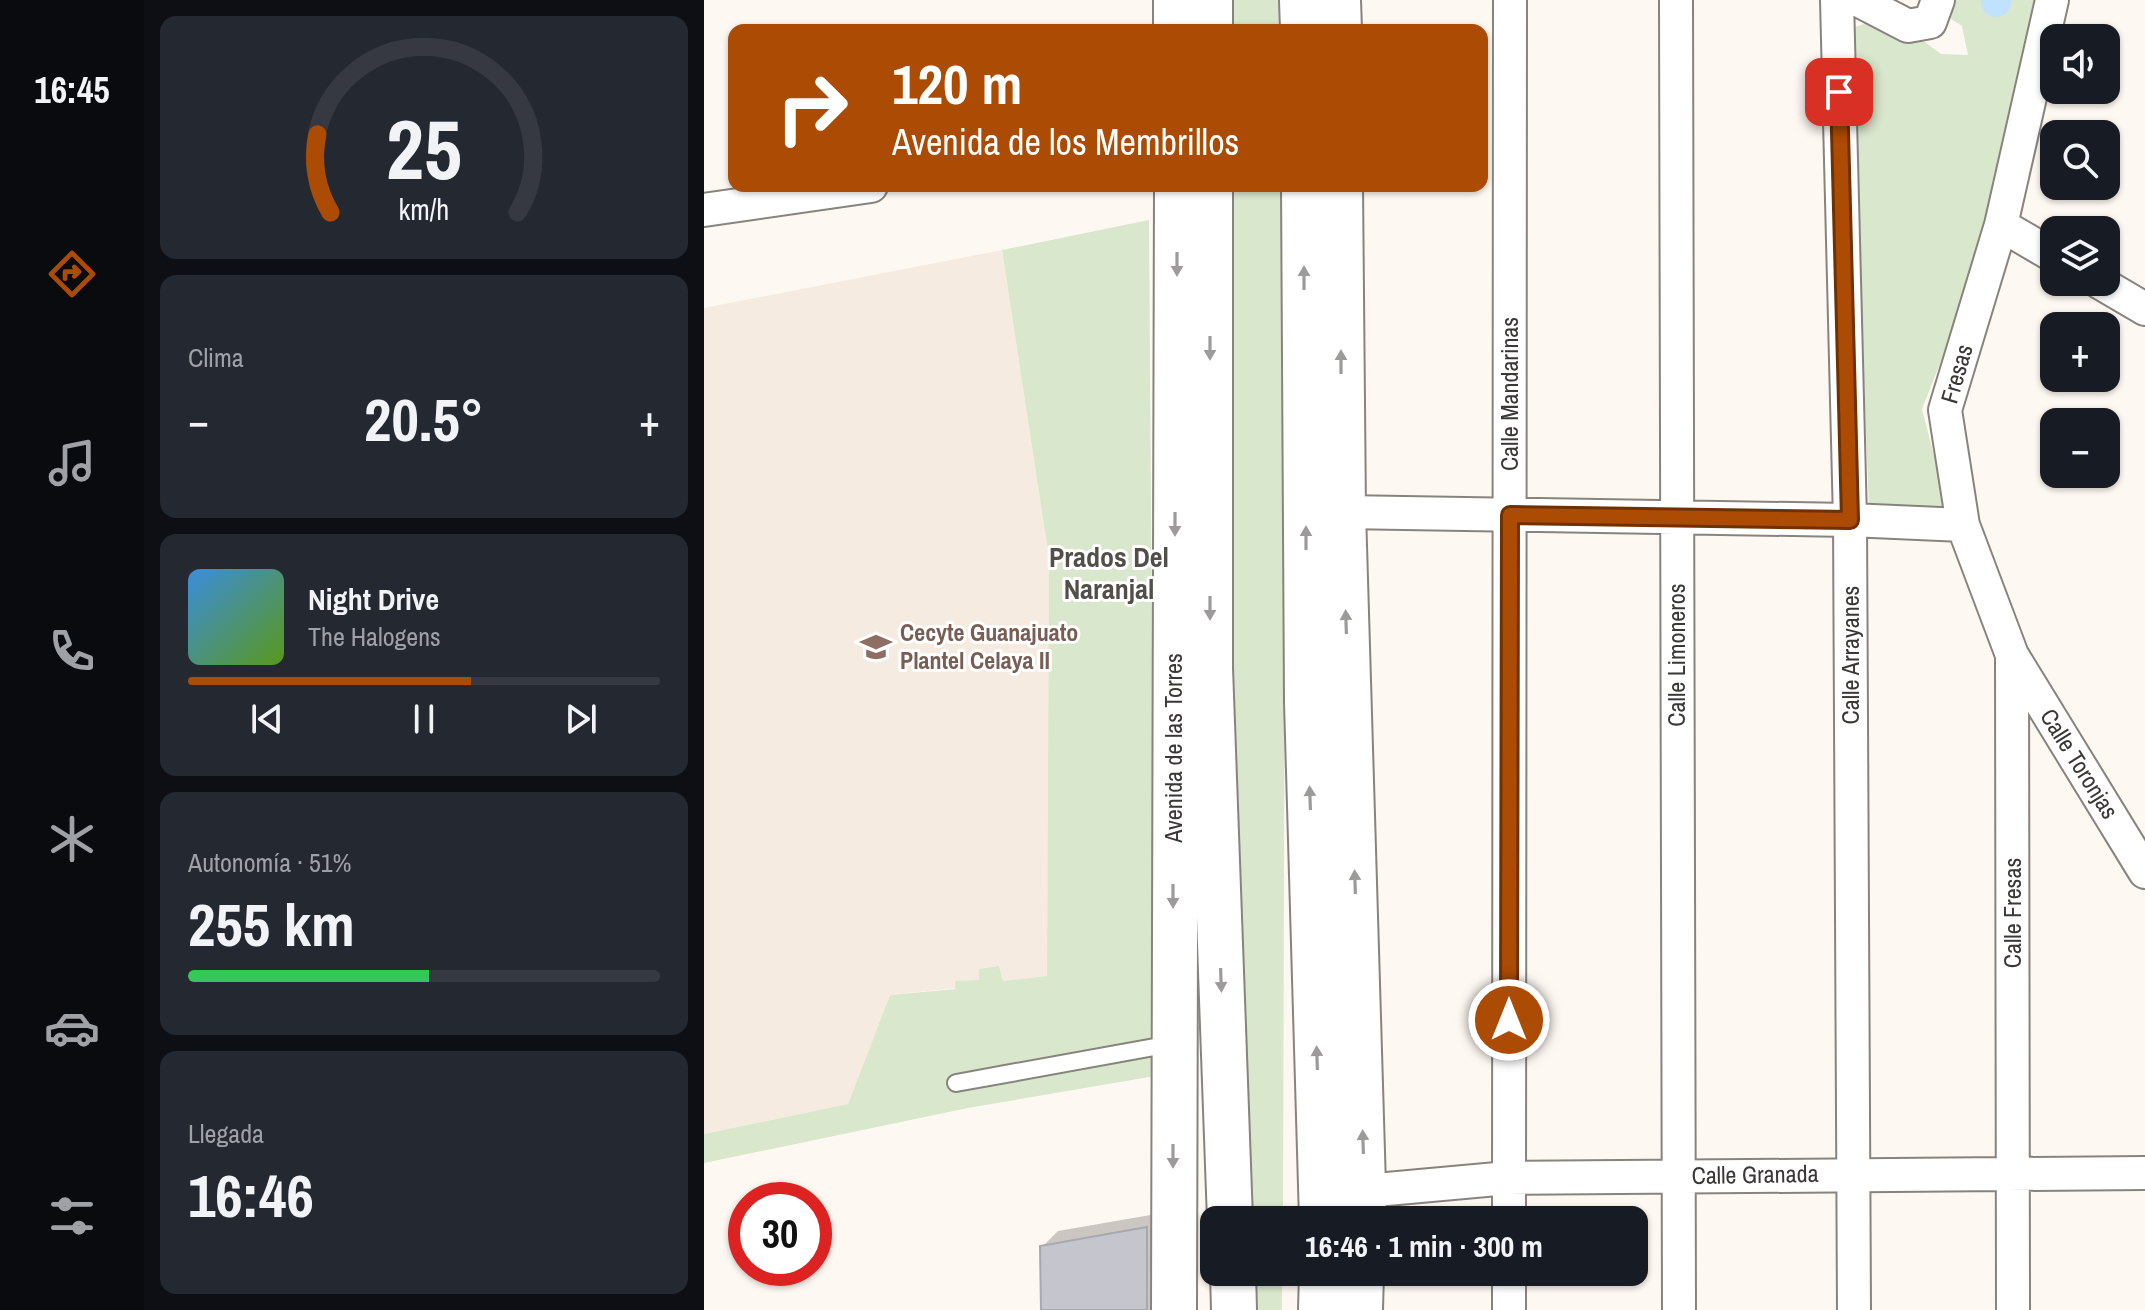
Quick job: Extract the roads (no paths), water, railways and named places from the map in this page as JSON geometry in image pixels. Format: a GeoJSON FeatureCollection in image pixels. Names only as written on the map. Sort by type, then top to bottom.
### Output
{"type":"FeatureCollection","features":[{"type":"Feature","properties":{"kind":"street"},"geometry":{"type":"LineString","coordinates":[[1176,0],[1176,24]]}},
{"type":"Feature","properties":{"kind":"street"},"geometry":{"type":"LineString","coordinates":[[1210,0],[1210,24]]}},
{"type":"Feature","properties":{"kind":"street"},"geometry":{"type":"LineString","coordinates":[[1302,0],[1303,24]]}},
{"type":"Feature","properties":{"kind":"street"},"geometry":{"type":"LineString","coordinates":[[1338,0],[1339,24]]}},
{"type":"Feature","properties":{"kind":"street","name":"Calle Mandarinas"},"geometry":{"type":"LineString","coordinates":[[1509,1206],[1510,0]]}},
{"type":"Feature","properties":{"kind":"street","name":"Calle Limoneros"},"geometry":{"type":"LineString","coordinates":[[1676,0],[1679,1310]]}},
{"type":"Feature","properties":{"kind":"street","name":"Calle Arrayanes"},"geometry":{"type":"LineString","coordinates":[[1837,0],[1850,520],[1854,1310]]}},
{"type":"Feature","properties":{"kind":"street"},"geometry":{"type":"LineString","coordinates":[[1858,0],[1908,26],[1930,22],[1938,0]]}},
{"type":"Feature","properties":{"kind":"street","name":"Fresas"},"geometry":{"type":"LineString","coordinates":[[1963,525],[1945,410],[2001,225],[2052,0]]}},
{"type":"Feature","properties":{"kind":"street"},"geometry":{"type":"LineString","coordinates":[[704,210],[829,192]]}},
{"type":"Feature","properties":{"kind":"street","name":"Avenida de las Torres"},"geometry":{"type":"LineString","coordinates":[[1174,1310],[1177,192]]}},
{"type":"Feature","properties":{"kind":"street","name":"Avenida de las Torres"},"geometry":{"type":"LineString","coordinates":[[1210,192],[1210,668],[1229,1206]]}},
{"type":"Feature","properties":{"kind":"street"},"geometry":{"type":"LineString","coordinates":[[1304,192],[1307,702],[1322,1206]]}},
{"type":"Feature","properties":{"kind":"street"},"geometry":{"type":"LineString","coordinates":[[1340,192],[1343,512],[1364,1205]]}},
{"type":"Feature","properties":{"kind":"street"},"geometry":{"type":"LineString","coordinates":[[2001,225],[2040,248]]}},
{"type":"Feature","properties":{"kind":"street"},"geometry":{"type":"LineString","coordinates":[[2120,294],[2145,309]]}},
{"type":"Feature","properties":{"kind":"street"},"geometry":{"type":"LineString","coordinates":[[1343,512],[1850,520],[1963,525]]}},
{"type":"Feature","properties":{"kind":"street","name":"Calle Fresas"},"geometry":{"type":"LineString","coordinates":[[1963,525],[2012,655],[2013,1310]]}},
{"type":"Feature","properties":{"kind":"street","name":"Calle Toronjas"},"geometry":{"type":"LineString","coordinates":[[2012,655],[2145,872]]}},
{"type":"Feature","properties":{"kind":"street","name":"Calle Granada"},"geometry":{"type":"LineString","coordinates":[[1364,1205],[1508,1178],[2145,1173]]}},
{"type":"Feature","properties":{"kind":"street"},"geometry":{"type":"LineString","coordinates":[[1233,1286],[1234,1310]]}},
{"type":"Feature","properties":{"kind":"street"},"geometry":{"type":"LineString","coordinates":[[1321,1310],[1322,1286]]}},
{"type":"Feature","properties":{"kind":"street"},"geometry":{"type":"LineString","coordinates":[[1360,1310],[1361,1286]]}},
{"type":"Feature","properties":{"kind":"street"},"geometry":{"type":"LineString","coordinates":[[1509,1286],[1509,1310]]}},
{"type":"Feature","properties":{"kind":"lane"},"geometry":{"type":"LineString","coordinates":[[956,1083],[1173,1043]]}},
{"type":"Feature","properties":{"kind":"place","name":"Cecyte Guanajuato Plantel Celaya II"},"geometry":{"type":"Point","coordinates":[876,647]}},
{"type":"Feature","properties":{"kind":"district","name":"Prados Del Naranjal"},"geometry":{"type":"Point","coordinates":[1109,573]}}]}
